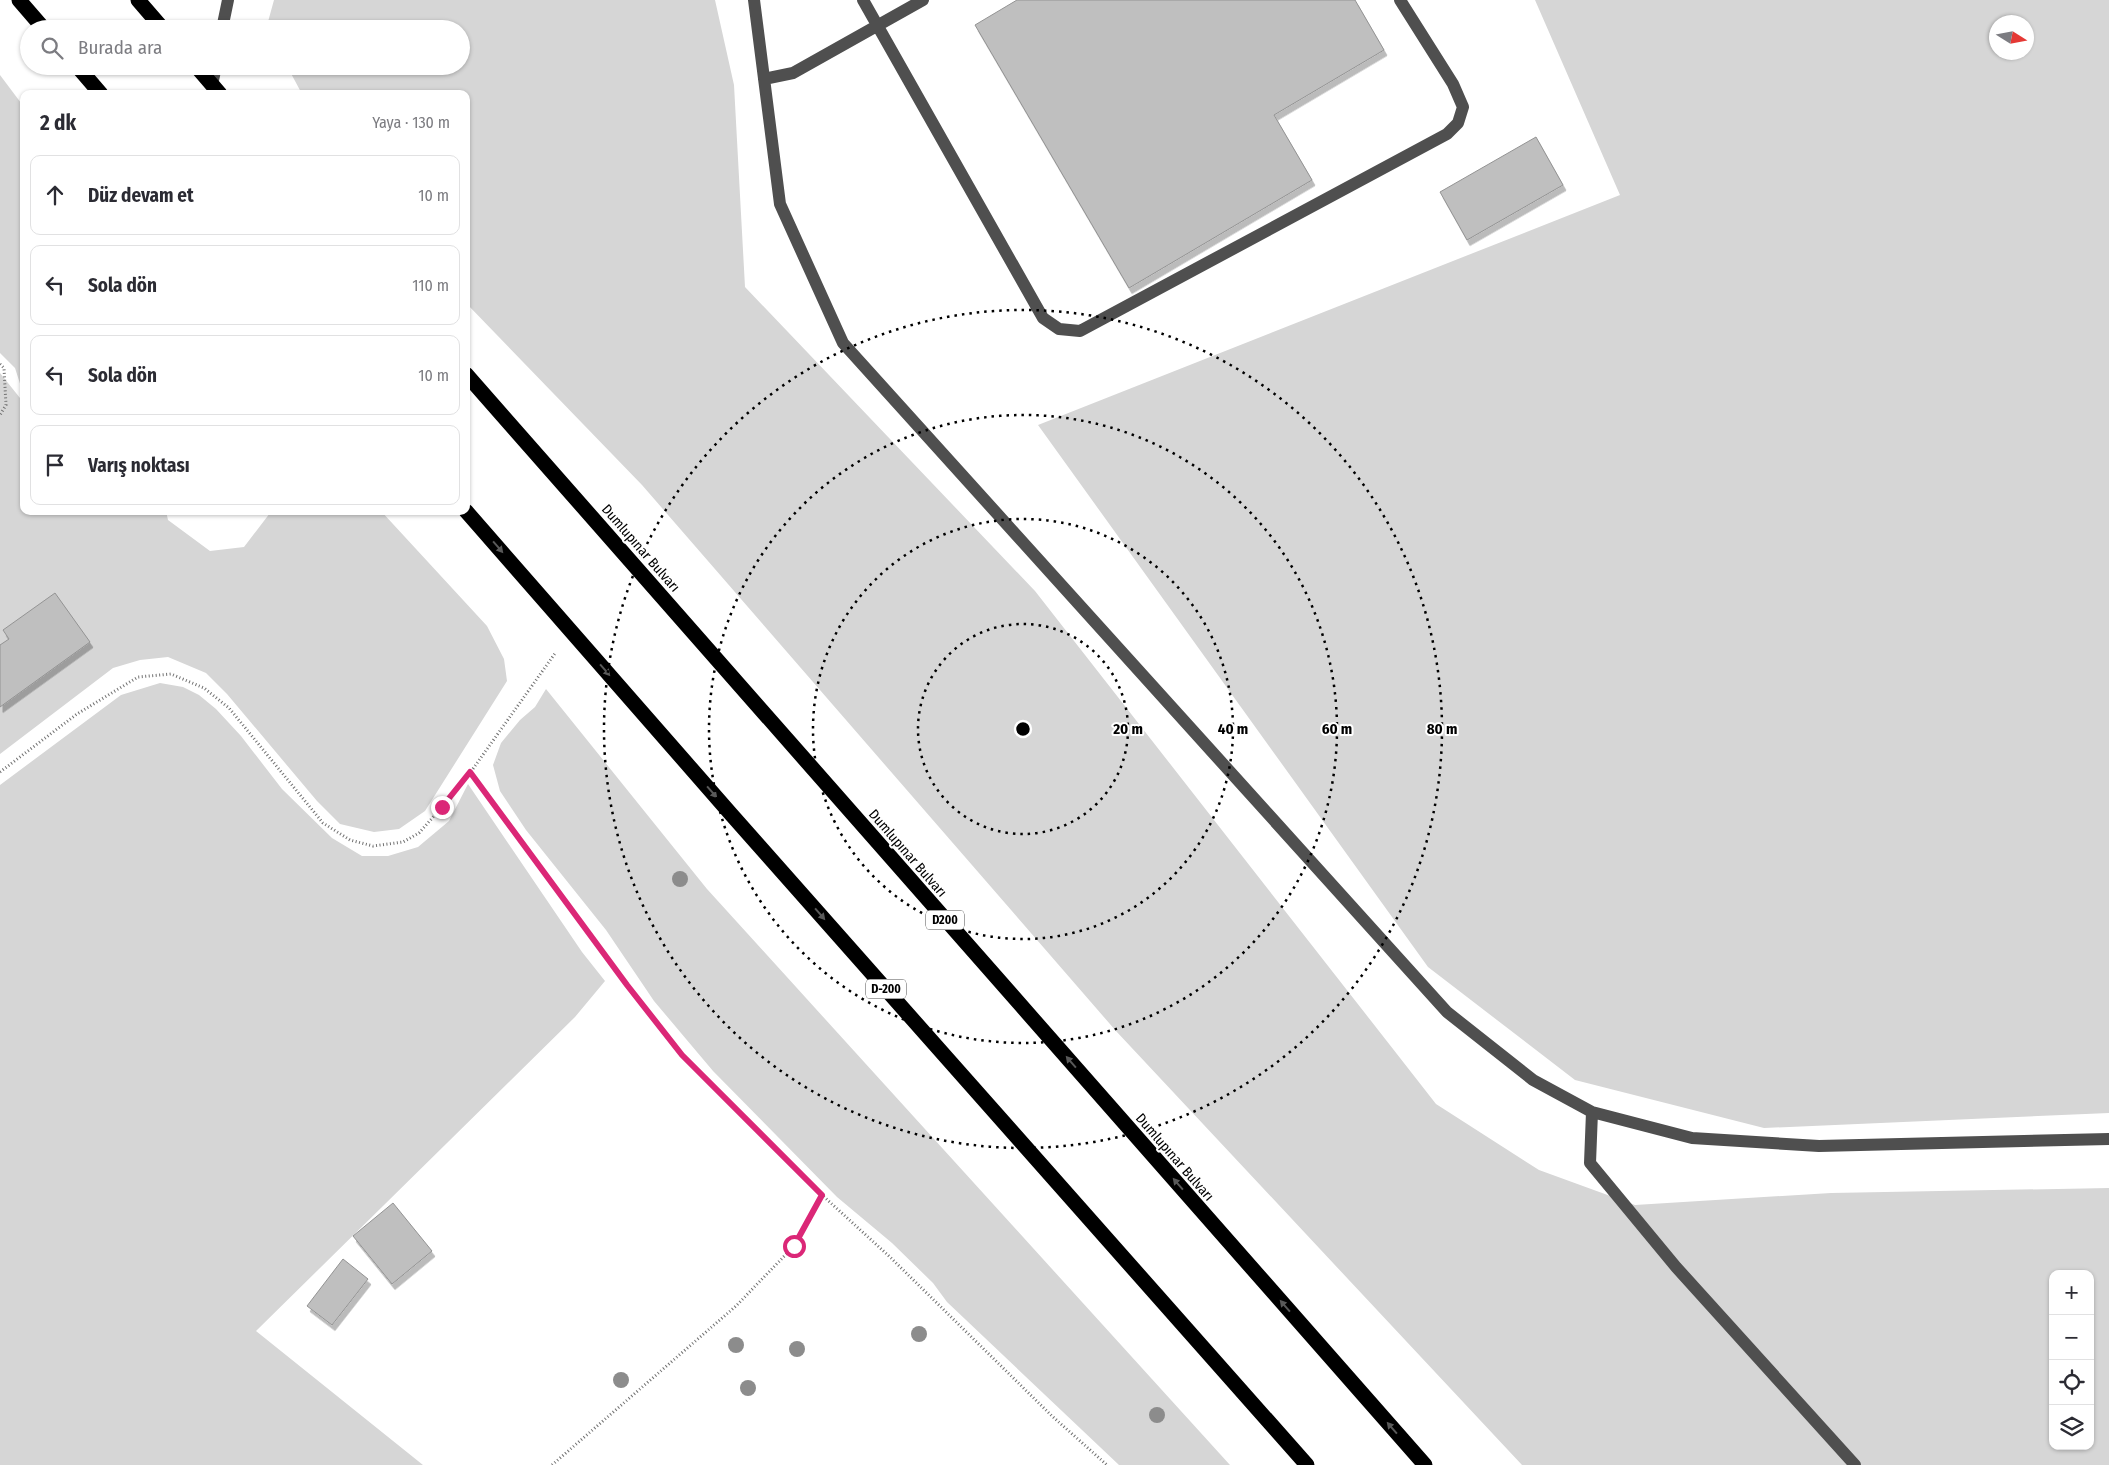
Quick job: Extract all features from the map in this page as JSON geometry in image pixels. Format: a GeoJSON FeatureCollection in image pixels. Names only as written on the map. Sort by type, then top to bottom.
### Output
{"type":"FeatureCollection","features":[{"type":"Feature","properties":{"kind":"highway"},"geometry":{"type":"LineString","coordinates":[[19,0],[36,20]]}},
{"type":"Feature","properties":{"kind":"highway"},"geometry":{"type":"LineString","coordinates":[[138,0],[155,20]]}},
{"type":"Feature","properties":{"kind":"highway"},"geometry":{"type":"LineString","coordinates":[[85,75],[98,90]]}},
{"type":"Feature","properties":{"kind":"highway"},"geometry":{"type":"LineString","coordinates":[[204,75],[216,90]]}},
{"type":"Feature","properties":{"kind":"highway","name":"Dumlupınar Bulvarı"},"geometry":{"type":"LineString","coordinates":[[470,379],[1424,1465]]}},
{"type":"Feature","properties":{"kind":"highway","name":"D-200"},"geometry":{"type":"LineString","coordinates":[[470,515],[1307,1465]]}},
{"type":"Feature","properties":{"kind":"lane"},"geometry":{"type":"LineString","coordinates":[[224,20],[228,0]]}},
{"type":"Feature","properties":{"kind":"lane"},"geometry":{"type":"LineString","coordinates":[[754,0],[780,204],[843,343],[1447,1012],[1533,1080],[1592,1112],[1692,1138],[1820,1146],[2109,1140]]}},
{"type":"Feature","properties":{"kind":"lane"},"geometry":{"type":"LineString","coordinates":[[863,0],[1043,318],[1059,329],[1080,331],[1446,134],[1458,123],[1463,106],[1453,84],[1400,0]]}},
{"type":"Feature","properties":{"kind":"lane"},"geometry":{"type":"LineString","coordinates":[[764,79],[793,73],[923,0]]}},
{"type":"Feature","properties":{"kind":"lane"},"geometry":{"type":"LineString","coordinates":[[216,75],[216,90]]}},
{"type":"Feature","properties":{"kind":"lane"},"geometry":{"type":"LineString","coordinates":[[1592,1112],[1590,1163],[1676,1267],[1855,1465]]}},
{"type":"Feature","properties":{"kind":"path"},"geometry":{"type":"LineString","coordinates":[[0,364],[4,368],[6,405],[0,415]]}},
{"type":"Feature","properties":{"kind":"path"},"geometry":{"type":"LineString","coordinates":[[0,772],[77,714],[138,676],[171,674],[204,688],[229,708],[323,823],[350,840],[373,846],[403,842],[419,833],[470,772],[571,630]]}},
{"type":"Feature","properties":{"kind":"path"},"geometry":{"type":"LineString","coordinates":[[470,772],[627,985],[682,1055],[822,1195],[890,1257],[1052,1416],[1107,1465]]}},
{"type":"Feature","properties":{"kind":"path"},"geometry":{"type":"LineString","coordinates":[[552,1465],[736,1306],[794,1246],[822,1195]]}},
{"type":"Feature","properties":{"kind":"shaded area"},"geometry":{"type":"Polygon","coordinates":[[[274,0],[715,0],[734,85],[745,287],[1035,591],[1436,1104],[1539,1170],[1635,1205],[1831,1193],[2109,1188],[2109,1465],[1522,1465],[1116,1031],[642,485],[470,307],[470,90],[300,90],[292,75],[470,75],[470,20],[268,20],[274,0]]]}},
{"type":"Feature","properties":{"kind":"shaded area"},"geometry":{"type":"Polygon","coordinates":[[[1535,0],[2109,0],[2109,1113],[1764,1128],[1575,1080],[1428,967],[1038,425],[1620,195],[1535,0]]]}},
{"type":"Feature","properties":{"kind":"shaded area"},"geometry":{"type":"Polygon","coordinates":[[[0,75],[20,102],[20,384],[15,368],[0,353],[0,75]]]}},
{"type":"Feature","properties":{"kind":"shaded area"},"geometry":{"type":"Polygon","coordinates":[[[0,373],[20,398],[20,515],[167,515],[168,520],[210,551],[244,547],[268,515],[385,515],[487,626],[504,659],[507,681],[425,811],[399,829],[374,832],[340,824],[317,801],[227,694],[206,673],[168,657],[140,660],[113,668],[0,754],[0,373]]]}},
{"type":"Feature","properties":{"kind":"shaded area"},"geometry":{"type":"Polygon","coordinates":[[[160,683],[183,687],[199,695],[216,709],[241,736],[282,789],[332,838],[362,856],[388,856],[418,847],[449,821],[468,784],[582,952],[605,981],[575,1017],[256,1331],[423,1465],[0,1465],[0,785],[121,695],[160,683]]]}},
{"type":"Feature","properties":{"kind":"shaded area"},"geometry":{"type":"Polygon","coordinates":[[[546,689],[707,889],[1230,1465],[1119,1465],[947,1302],[933,1283],[892,1243],[837,1197],[713,1071],[654,1001],[606,930],[526,830],[500,791],[493,765],[501,743],[520,720],[535,707],[546,689]]]}},
{"type":"Feature","properties":{"kind":"building"},"geometry":{"type":"Polygon","coordinates":[[[1017,0],[1355,0],[1384,50],[1274,115],[1312,180],[1129,288],[975,25],[1017,0]]]}},
{"type":"Feature","properties":{"kind":"building"},"geometry":{"type":"Polygon","coordinates":[[[1536,137],[1563,185],[1467,240],[1440,192],[1536,137]]]}},
{"type":"Feature","properties":{"kind":"building"},"geometry":{"type":"Polygon","coordinates":[[[55,593],[90,642],[0,707],[0,645],[9,639],[3,630],[55,593]]]}},
{"type":"Feature","properties":{"kind":"building"},"geometry":{"type":"Polygon","coordinates":[[[393,1203],[432,1251],[392,1284],[353,1236],[393,1203]]]}},
{"type":"Feature","properties":{"kind":"building"},"geometry":{"type":"Polygon","coordinates":[[[343,1259],[368,1279],[332,1325],[307,1306],[343,1259]]]}},
{"type":"Feature","properties":{"kind":"route"},"geometry":{"type":"LineString","coordinates":[[442,807],[470,772],[627,985],[682,1055],[822,1195],[794,1246]]}}]}
